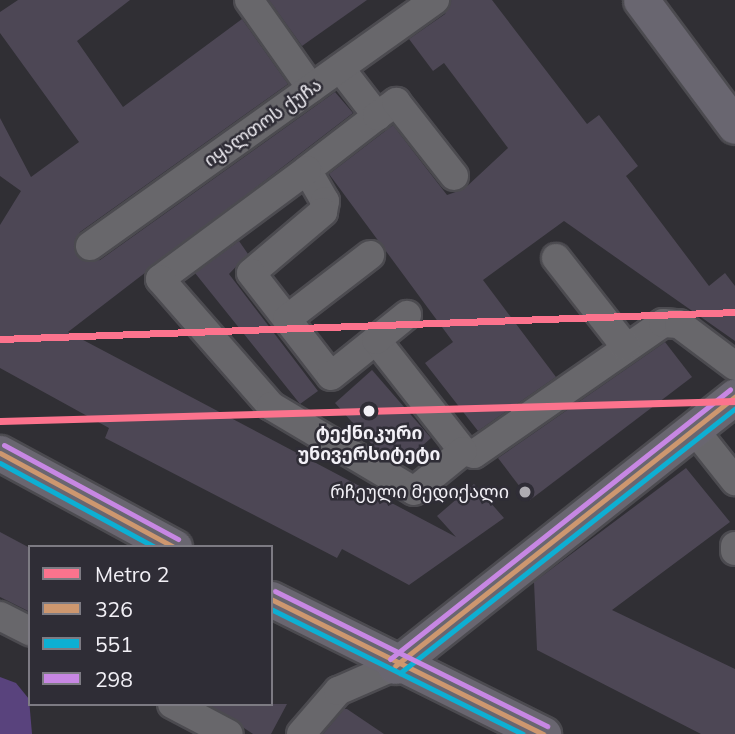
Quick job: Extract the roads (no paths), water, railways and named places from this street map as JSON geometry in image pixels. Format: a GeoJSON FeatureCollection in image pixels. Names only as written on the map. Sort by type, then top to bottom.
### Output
{"type":"FeatureCollection","features":[{"type":"Feature","properties":{"kind":"main road"},"geometry":{"type":"LineString","coordinates":[[651,4],[735,126]]}},
{"type":"Feature","properties":{"kind":"main road"},"geometry":{"type":"LineString","coordinates":[[395,666],[735,397]]}},
{"type":"Feature","properties":{"kind":"main road"},"geometry":{"type":"LineString","coordinates":[[0,453],[170,545]]}},
{"type":"Feature","properties":{"kind":"main road"},"geometry":{"type":"LineString","coordinates":[[273,600],[395,666],[543,734]]}},
{"type":"Feature","properties":{"kind":"street"},"geometry":{"type":"LineString","coordinates":[[249,0],[312,88]]}},
{"type":"Feature","properties":{"kind":"street","name":"იყალთოს ქუჩა"},"geometry":{"type":"LineString","coordinates":[[90,246],[435,0]]}},
{"type":"Feature","properties":{"kind":"street"},"geometry":{"type":"LineString","coordinates":[[340,68],[377,116]]}},
{"type":"Feature","properties":{"kind":"street"},"geometry":{"type":"LineString","coordinates":[[454,176],[396,102],[160,279],[271,406],[414,491],[463,451],[483,452],[625,346],[663,323],[679,324],[735,366]]}},
{"type":"Feature","properties":{"kind":"street"},"geometry":{"type":"LineString","coordinates":[[307,170],[325,201],[323,212],[251,273],[331,376],[407,315]]}},
{"type":"Feature","properties":{"kind":"street"},"geometry":{"type":"LineString","coordinates":[[287,320],[370,256]]}},
{"type":"Feature","properties":{"kind":"street"},"geometry":{"type":"LineString","coordinates":[[556,258],[625,346]]}},
{"type":"Feature","properties":{"kind":"street"},"geometry":{"type":"LineString","coordinates":[[376,340],[463,451]]}},
{"type":"Feature","properties":{"kind":"street"},"geometry":{"type":"LineString","coordinates":[[693,428],[735,481]]}},
{"type":"Feature","properties":{"kind":"street"},"geometry":{"type":"LineString","coordinates":[[0,616],[28,630]]}},
{"type":"Feature","properties":{"kind":"street"},"geometry":{"type":"LineString","coordinates":[[302,734],[338,691],[395,666]]}},
{"type":"Feature","properties":{"kind":"street"},"geometry":{"type":"LineString","coordinates":[[176,706],[229,734]]}},
{"type":"Feature","properties":{"kind":"metro line","name":"2"},"geometry":{"type":"LineString","coordinates":[[0,339],[735,312]]}},
{"type":"Feature","properties":{"kind":"metro line","name":"2"},"geometry":{"type":"LineString","coordinates":[[0,421],[735,401]]}},
{"type":"Feature","properties":{"kind":"place","name":"ტექნიკური უნივერსიტეტი"},"geometry":{"type":"Point","coordinates":[369,411]}},
{"type":"Feature","properties":{"kind":"place","name":"რჩეული მედიქალი"},"geometry":{"type":"Point","coordinates":[525,492]}}]}
